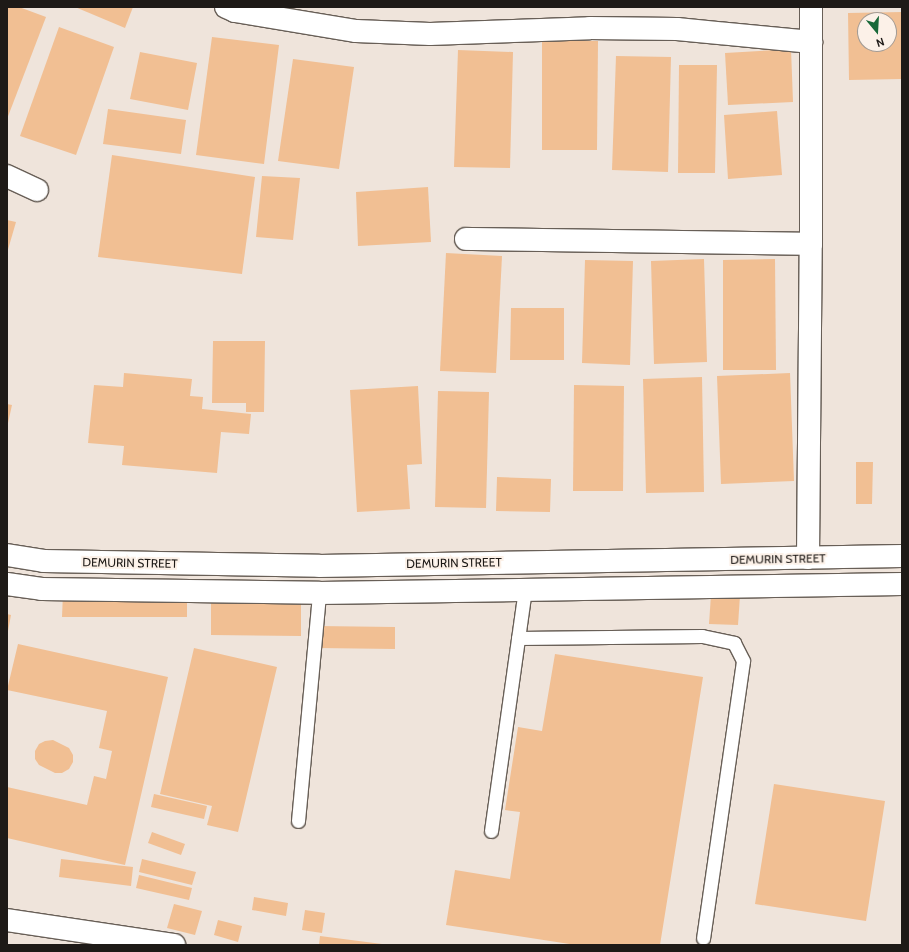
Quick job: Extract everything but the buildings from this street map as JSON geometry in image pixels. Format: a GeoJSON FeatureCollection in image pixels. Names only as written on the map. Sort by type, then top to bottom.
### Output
{"type":"FeatureCollection","features":[{"type":"Feature","properties":{"kind":"street"},"geometry":{"type":"LineString","coordinates":[[226,7],[235,11],[356,31],[430,34],[590,28],[678,29],[811,42]]}},
{"type":"Feature","properties":{"kind":"street"},"geometry":{"type":"LineString","coordinates":[[808,558],[811,244],[811,7]]}},
{"type":"Feature","properties":{"kind":"street"},"geometry":{"type":"LineString","coordinates":[[7,176],[37,190]]}},
{"type":"Feature","properties":{"kind":"street"},"geometry":{"type":"LineString","coordinates":[[466,239],[811,244]]}},
{"type":"Feature","properties":{"kind":"street","name":"DEMURIN STREET"},"geometry":{"type":"LineString","coordinates":[[7,555],[44,562],[319,566],[902,556]]}},
{"type":"Feature","properties":{"kind":"street"},"geometry":{"type":"LineString","coordinates":[[7,584],[42,589],[318,593],[902,584]]}},
{"type":"Feature","properties":{"kind":"street"},"geometry":{"type":"LineString","coordinates":[[7,920],[174,945]]}},
{"type":"Feature","properties":{"kind":"lane"},"geometry":{"type":"LineString","coordinates":[[491,831],[526,589]]}},
{"type":"Feature","properties":{"kind":"lane"},"geometry":{"type":"LineString","coordinates":[[298,821],[318,593]]}},
{"type":"Feature","properties":{"kind":"lane"},"geometry":{"type":"LineString","coordinates":[[518,638],[702,636],[734,643],[743,661],[703,938]]}}]}
